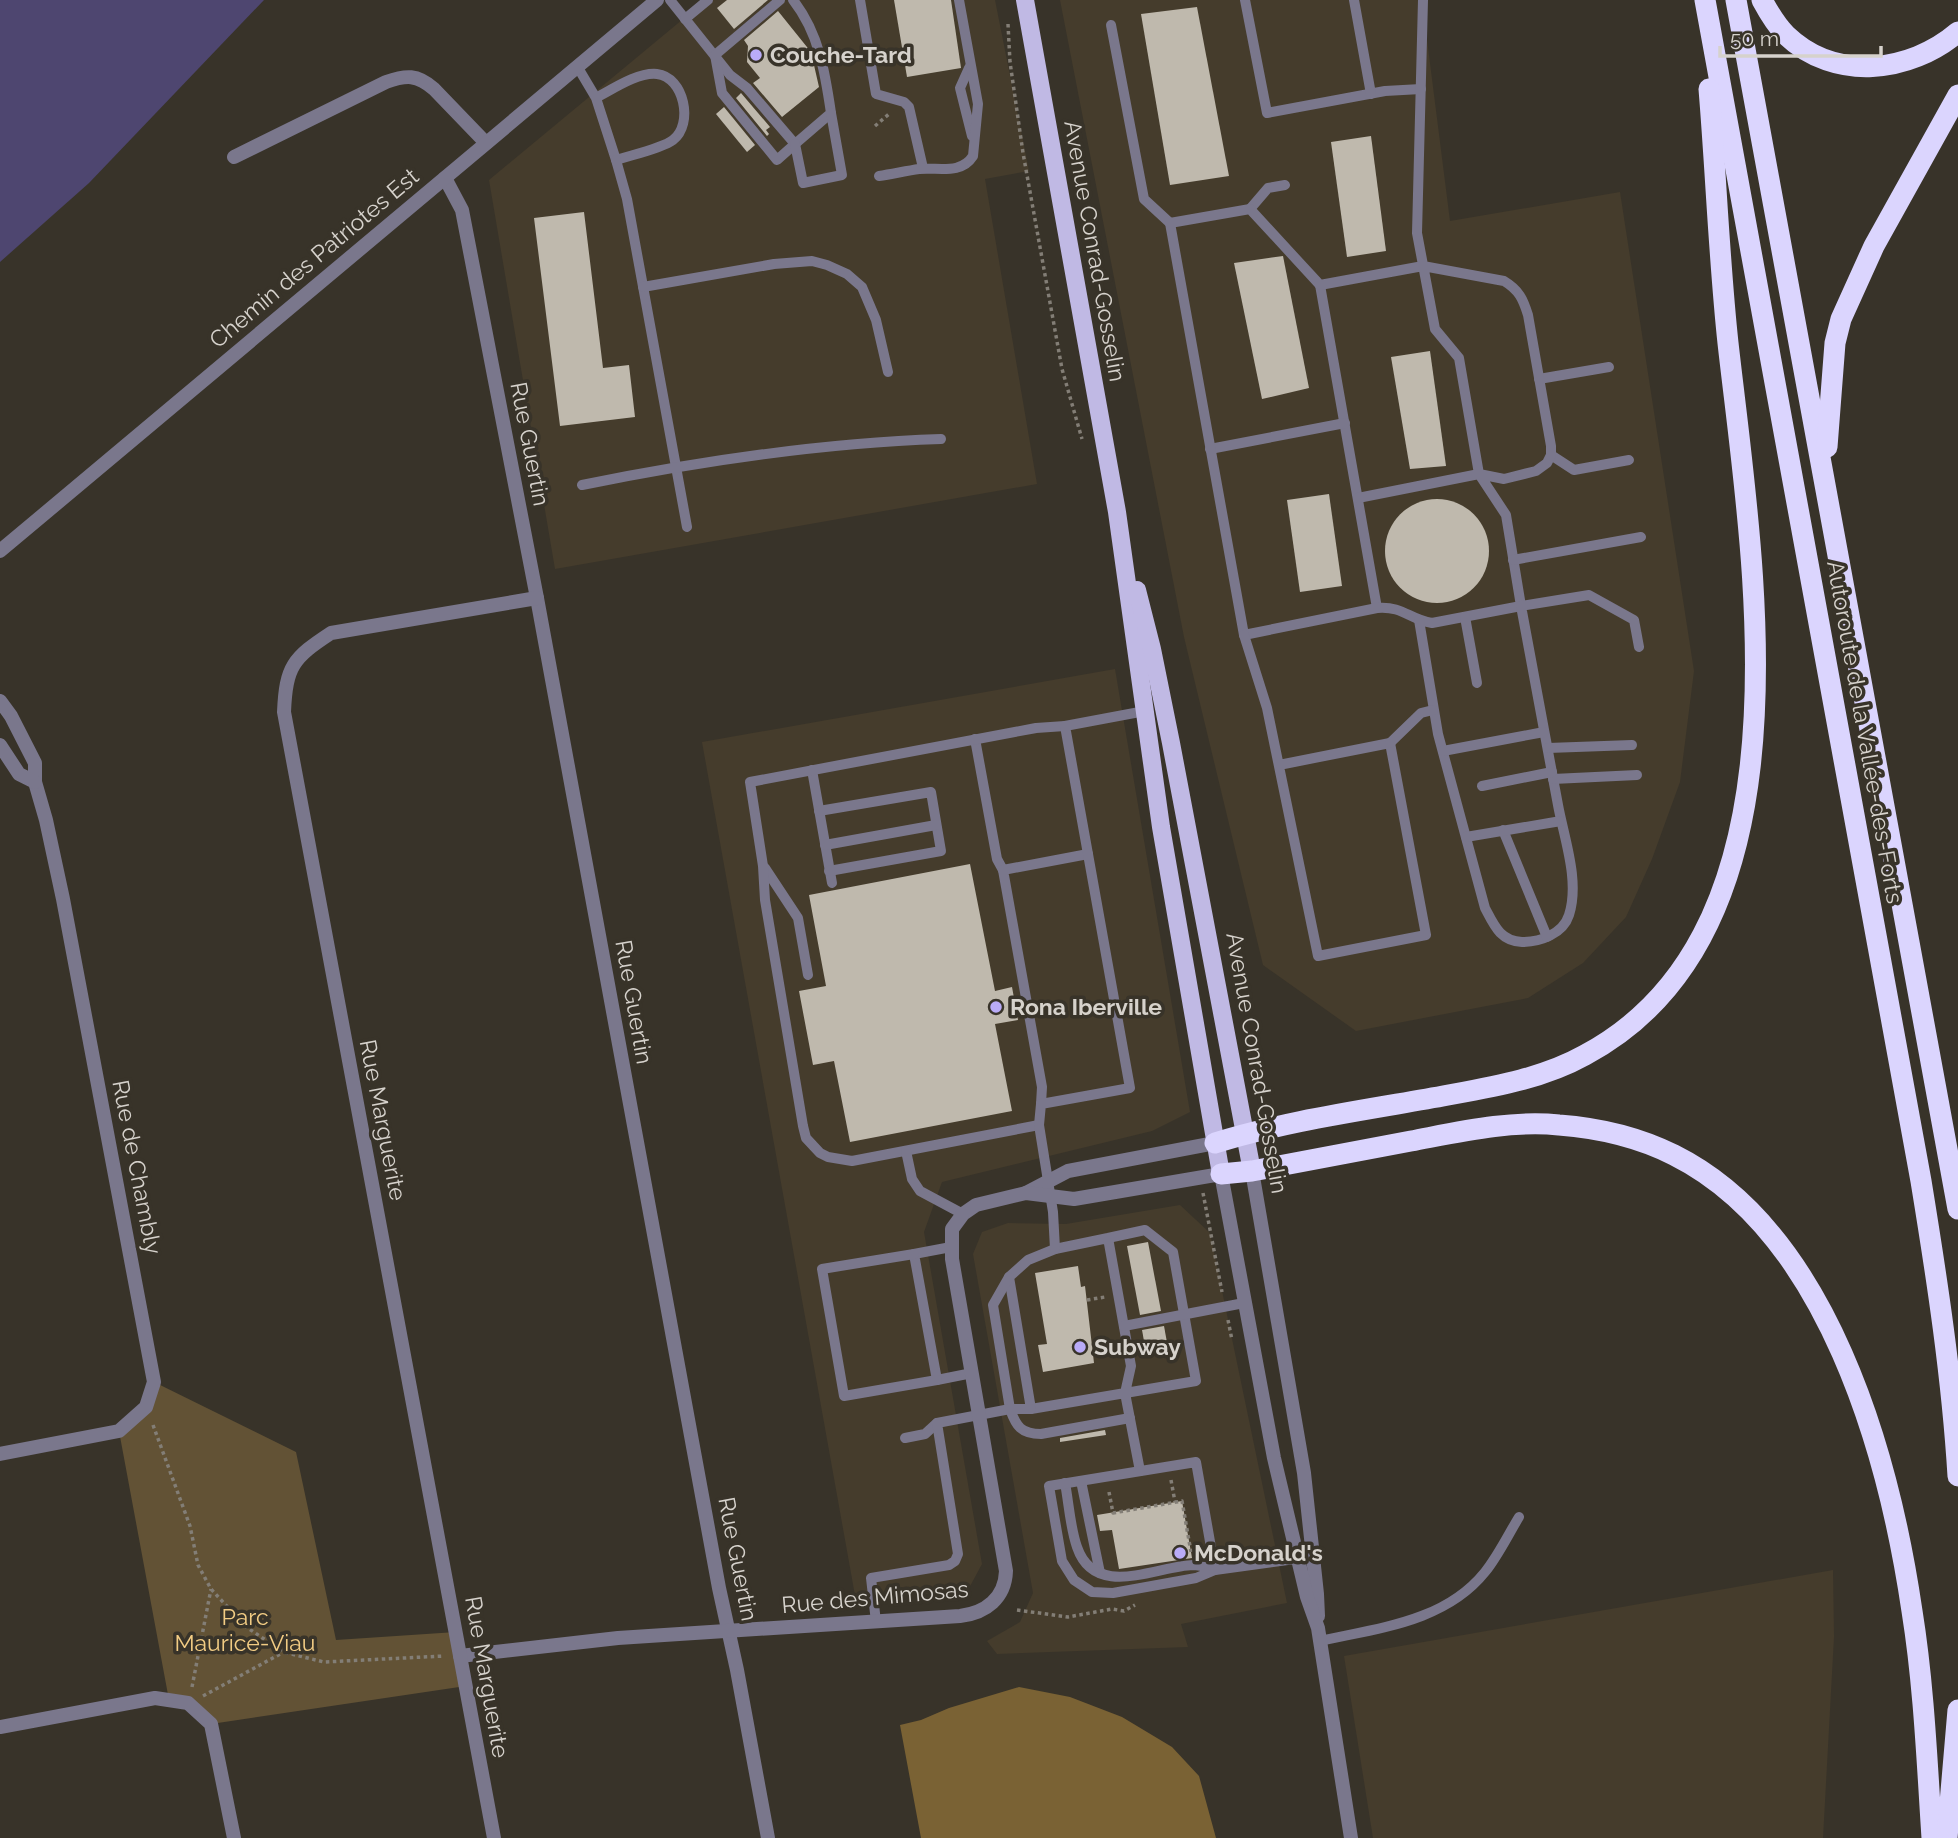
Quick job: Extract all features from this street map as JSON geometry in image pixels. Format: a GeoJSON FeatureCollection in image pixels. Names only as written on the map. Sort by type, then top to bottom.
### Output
{"type":"FeatureCollection","features":[{"type":"Feature","properties":{"kind":"highway"},"geometry":{"type":"LineString","coordinates":[[1215,1143],[1245,1134],[1518,1081],[1564,1066],[1584,1056],[1605,1044],[1641,1016],[1672,983],[1698,944],[1725,883],[1746,799],[1754,725],[1756,659],[1752,563],[1728,338],[1704,0]]}},
{"type":"Feature","properties":{"kind":"highway","name":"Autoroute de la Vallée-des-Forts"},"geometry":{"type":"LineString","coordinates":[[1704,0],[1925,1203],[1948,1356],[1958,1476]]}},
{"type":"Feature","properties":{"kind":"highway","name":"Autoroute de la Vallée-des-Forts"},"geometry":{"type":"LineString","coordinates":[[1736,0],[1958,1209]]}},
{"type":"Feature","properties":{"kind":"highway"},"geometry":{"type":"LineString","coordinates":[[1762,0],[1774,22],[1796,44],[1824,60],[1839,64],[1878,67],[1914,59],[1944,44],[1958,32]]}},
{"type":"Feature","properties":{"kind":"highway"},"geometry":{"type":"LineString","coordinates":[[1825,477],[1835,343],[1841,319],[1874,246],[1958,95]]}},
{"type":"Feature","properties":{"kind":"highway"},"geometry":{"type":"LineString","coordinates":[[1221,1174],[1252,1171],[1477,1129],[1556,1124],[1620,1135],[1676,1156],[1715,1181],[1751,1214],[1786,1255],[1829,1325],[1854,1380],[1885,1479],[1913,1614],[1923,1702],[1932,1838]]}},
{"type":"Feature","properties":{"kind":"highway"},"geometry":{"type":"LineString","coordinates":[[1947,1838],[1958,1710]]}},
{"type":"Feature","properties":{"kind":"main road","name":"Avenue Conrad-Gosselin"},"geometry":{"type":"LineString","coordinates":[[1025,0],[1117,512],[1161,827],[1221,1174]]}},
{"type":"Feature","properties":{"kind":"main road","name":"Avenue Conrad-Gosselin"},"geometry":{"type":"LineString","coordinates":[[1117,512],[1155,663],[1252,1171]]}},
{"type":"Feature","properties":{"kind":"street","name":"Chemin des Patriotes Est"},"geometry":{"type":"LineString","coordinates":[[0,551],[657,0]]}},
{"type":"Feature","properties":{"kind":"street"},"geometry":{"type":"LineString","coordinates":[[234,156],[386,82],[410,75],[418,77],[435,89],[486,143]]}},
{"type":"Feature","properties":{"kind":"street","name":"Rue Guertin"},"geometry":{"type":"LineString","coordinates":[[445,178],[462,210],[768,1838]]}},
{"type":"Feature","properties":{"kind":"street","name":"Rue Marguerite"},"geometry":{"type":"LineString","coordinates":[[494,1838],[284,712],[286,679],[304,650],[331,633],[537,598]]}},
{"type":"Feature","properties":{"kind":"street","name":"Rue de Chambly"},"geometry":{"type":"LineString","coordinates":[[0,701],[11,716],[35,763],[35,782],[63,899],[153,1382],[146,1407]]}},
{"type":"Feature","properties":{"kind":"street"},"geometry":{"type":"LineString","coordinates":[[0,746],[19,774],[35,782]]}},
{"type":"Feature","properties":{"kind":"street"},"geometry":{"type":"LineString","coordinates":[[1049,1189],[1068,1171],[1215,1143]]}},
{"type":"Feature","properties":{"kind":"street","name":"Avenue Conrad-Gosselin"},"geometry":{"type":"LineString","coordinates":[[1252,1171],[1299,1442],[1317,1594],[1319,1634],[1351,1838]]}},
{"type":"Feature","properties":{"kind":"street"},"geometry":{"type":"LineString","coordinates":[[963,1214],[976,1205],[1049,1189],[1074,1199],[1221,1174]]}},
{"type":"Feature","properties":{"kind":"street","name":"Avenue Conrad-Gosselin"},"geometry":{"type":"LineString","coordinates":[[1221,1174],[1274,1458],[1297,1558],[1319,1634]]}},
{"type":"Feature","properties":{"kind":"street","name":"Rue des Mimosas"},"geometry":{"type":"LineString","coordinates":[[460,1656],[618,1638],[729,1633],[973,1614],[986,1608],[1001,1592],[1006,1578],[951,1247],[952,1229],[963,1214]]}},
{"type":"Feature","properties":{"kind":"street"},"geometry":{"type":"LineString","coordinates":[[0,1454],[119,1431],[146,1407]]}},
{"type":"Feature","properties":{"kind":"street"},"geometry":{"type":"LineString","coordinates":[[0,1727],[155,1698],[188,1703],[211,1724],[234,1838]]}},
{"type":"Feature","properties":{"kind":"lane"},"geometry":{"type":"LineString","coordinates":[[670,0],[730,75],[747,88],[794,144],[803,183],[842,176],[822,58],[809,24],[793,0]]}},
{"type":"Feature","properties":{"kind":"lane"},"geometry":{"type":"LineString","coordinates":[[685,19],[708,0]]}},
{"type":"Feature","properties":{"kind":"lane"},"geometry":{"type":"LineString","coordinates":[[715,55],[780,0]]}},
{"type":"Feature","properties":{"kind":"lane"},"geometry":{"type":"LineString","coordinates":[[860,0],[876,94],[904,102],[909,107],[923,168]]}},
{"type":"Feature","properties":{"kind":"lane"},"geometry":{"type":"LineString","coordinates":[[879,176],[923,168],[962,167],[969,163],[973,156],[978,104],[969,68],[959,0]]}},
{"type":"Feature","properties":{"kind":"lane"},"geometry":{"type":"LineString","coordinates":[[1245,0],[1267,113],[1371,94],[1421,89]]}},
{"type":"Feature","properties":{"kind":"lane"},"geometry":{"type":"LineString","coordinates":[[1354,0],[1371,94]]}},
{"type":"Feature","properties":{"kind":"lane"},"geometry":{"type":"LineString","coordinates":[[1419,621],[1433,710],[1485,908],[1496,930],[1506,938],[1519,942],[1537,941],[1559,930],[1569,918],[1572,881],[1506,515],[1479,474],[1459,358],[1435,329],[1417,233],[1423,0]]}},
{"type":"Feature","properties":{"kind":"lane"},"geometry":{"type":"LineString","coordinates":[[1111,25],[1144,200],[1170,223],[1244,635],[1267,708],[1318,956],[1426,935],[1390,743]]}},
{"type":"Feature","properties":{"kind":"lane"},"geometry":{"type":"LineString","coordinates":[[715,55],[722,93],[777,160],[831,113]]}},
{"type":"Feature","properties":{"kind":"lane"},"geometry":{"type":"LineString","coordinates":[[578,66],[596,97],[626,199],[687,527]]}},
{"type":"Feature","properties":{"kind":"lane"},"geometry":{"type":"LineString","coordinates":[[969,68],[960,88],[974,143]]}},
{"type":"Feature","properties":{"kind":"lane"},"geometry":{"type":"LineString","coordinates":[[596,97],[643,75],[654,73],[665,75],[674,83],[683,103],[685,118],[681,130],[672,141],[616,160]]}},
{"type":"Feature","properties":{"kind":"lane"},"geometry":{"type":"LineString","coordinates":[[1170,223],[1250,209],[1268,188],[1285,185]]}},
{"type":"Feature","properties":{"kind":"lane"},"geometry":{"type":"LineString","coordinates":[[1250,209],[1320,285],[1377,608]]}},
{"type":"Feature","properties":{"kind":"lane"},"geometry":{"type":"LineString","coordinates":[[643,287],[774,264],[812,261],[827,265],[847,274],[862,287],[876,320],[888,372]]}},
{"type":"Feature","properties":{"kind":"lane"},"geometry":{"type":"LineString","coordinates":[[1320,285],[1423,266],[1504,281],[1515,287],[1528,315],[1551,455],[1547,463],[1536,471],[1504,478],[1479,474],[1358,498]]}},
{"type":"Feature","properties":{"kind":"lane"},"geometry":{"type":"LineString","coordinates":[[1539,379],[1609,367]]}},
{"type":"Feature","properties":{"kind":"lane"},"geometry":{"type":"LineString","coordinates":[[1210,449],[1345,423]]}},
{"type":"Feature","properties":{"kind":"lane"},"geometry":{"type":"LineString","coordinates":[[582,485],[676,466],[884,441],[941,439]]}},
{"type":"Feature","properties":{"kind":"lane"},"geometry":{"type":"LineString","coordinates":[[1551,455],[1574,470],[1629,460]]}},
{"type":"Feature","properties":{"kind":"lane"},"geometry":{"type":"LineString","coordinates":[[1513,560],[1641,537]]}},
{"type":"Feature","properties":{"kind":"lane"},"geometry":{"type":"LineString","coordinates":[[1244,635],[1377,608],[1402,609],[1419,621],[1432,623],[1589,595],[1634,620],[1639,646]]}},
{"type":"Feature","properties":{"kind":"lane"},"geometry":{"type":"LineString","coordinates":[[1465,617],[1477,683]]}},
{"type":"Feature","properties":{"kind":"lane"},"geometry":{"type":"LineString","coordinates":[[1279,765],[1390,743],[1421,713],[1433,710]]}},
{"type":"Feature","properties":{"kind":"lane"},"geometry":{"type":"LineString","coordinates":[[1039,1125],[859,1161],[840,1160],[820,1153],[806,1138],[765,900],[763,866],[750,782],[1035,728],[1065,726],[1145,711]]}},
{"type":"Feature","properties":{"kind":"lane"},"geometry":{"type":"LineString","coordinates":[[1041,1104],[1130,1087],[1065,726]]}},
{"type":"Feature","properties":{"kind":"lane"},"geometry":{"type":"LineString","coordinates":[[1443,751],[1544,732]]}},
{"type":"Feature","properties":{"kind":"lane"},"geometry":{"type":"LineString","coordinates":[[975,739],[998,859],[1003,870],[1042,1087],[1039,1125],[1055,1249]]}},
{"type":"Feature","properties":{"kind":"lane"},"geometry":{"type":"LineString","coordinates":[[1548,748],[1632,744]]}},
{"type":"Feature","properties":{"kind":"lane"},"geometry":{"type":"LineString","coordinates":[[812,770],[832,883]]}},
{"type":"Feature","properties":{"kind":"lane"},"geometry":{"type":"LineString","coordinates":[[1482,786],[1553,776],[1637,775]]}},
{"type":"Feature","properties":{"kind":"lane"},"geometry":{"type":"LineString","coordinates":[[820,811],[931,792],[941,851],[830,871]]}},
{"type":"Feature","properties":{"kind":"lane"},"geometry":{"type":"LineString","coordinates":[[1466,837],[1561,821]]}},
{"type":"Feature","properties":{"kind":"lane"},"geometry":{"type":"LineString","coordinates":[[825,845],[936,825]]}},
{"type":"Feature","properties":{"kind":"lane"},"geometry":{"type":"LineString","coordinates":[[1503,830],[1547,937]]}},
{"type":"Feature","properties":{"kind":"lane"},"geometry":{"type":"LineString","coordinates":[[1003,870],[1088,854]]}},
{"type":"Feature","properties":{"kind":"lane"},"geometry":{"type":"LineString","coordinates":[[763,866],[798,918],[808,975]]}},
{"type":"Feature","properties":{"kind":"lane"},"geometry":{"type":"LineString","coordinates":[[906,1151],[915,1186],[963,1214]]}},
{"type":"Feature","properties":{"kind":"lane"},"geometry":{"type":"LineString","coordinates":[[905,1438],[925,1434],[937,1423],[979,1414],[1010,1409],[1031,1409],[1196,1381],[1173,1252],[1145,1230],[1055,1249],[1028,1260],[1009,1277],[993,1305],[1010,1409],[1020,1430],[1034,1434],[1130,1418]]}},
{"type":"Feature","properties":{"kind":"lane"},"geometry":{"type":"LineString","coordinates":[[1108,1238],[1131,1366],[1125,1393],[1140,1471]]}},
{"type":"Feature","properties":{"kind":"lane"},"geometry":{"type":"LineString","coordinates":[[951,1247],[822,1269],[844,1396],[972,1373]]}},
{"type":"Feature","properties":{"kind":"lane"},"geometry":{"type":"LineString","coordinates":[[914,1254],[937,1380]]}},
{"type":"Feature","properties":{"kind":"lane"},"geometry":{"type":"LineString","coordinates":[[1009,1277],[1031,1409]]}},
{"type":"Feature","properties":{"kind":"lane"},"geometry":{"type":"LineString","coordinates":[[1124,1326],[1244,1303]]}},
{"type":"Feature","properties":{"kind":"lane"},"geometry":{"type":"LineString","coordinates":[[876,1622],[871,1578],[949,1565],[955,1561],[958,1554],[937,1423]]}},
{"type":"Feature","properties":{"kind":"lane"},"geometry":{"type":"LineString","coordinates":[[1215,1570],[1196,1462],[1049,1486],[1059,1548],[1067,1571],[1079,1586],[1086,1590],[1102,1594],[1113,1593],[1196,1578],[1215,1570],[1313,1556]]}},
{"type":"Feature","properties":{"kind":"lane"},"geometry":{"type":"LineString","coordinates":[[1081,1481],[1100,1574]]}},
{"type":"Feature","properties":{"kind":"lane"},"geometry":{"type":"LineString","coordinates":[[1065,1483],[1077,1548],[1091,1567],[1100,1574],[1119,1578],[1195,1565],[1215,1570]]}},
{"type":"Feature","properties":{"kind":"lane"},"geometry":{"type":"LineString","coordinates":[[1319,1634],[1391,1627],[1446,1605],[1468,1591],[1486,1571],[1518,1517]]}},
{"type":"Feature","properties":{"kind":"path"},"geometry":{"type":"LineString","coordinates":[[875,126],[884,116]]}},
{"type":"Feature","properties":{"kind":"path"},"geometry":{"type":"LineString","coordinates":[[146,1407],[190,1527],[198,1565],[211,1589],[245,1626],[283,1652],[324,1662],[460,1656]]}},
{"type":"Feature","properties":{"kind":"path"},"geometry":{"type":"LineString","coordinates":[[1169,1466],[1175,1502]]}},
{"type":"Feature","properties":{"kind":"path"},"geometry":{"type":"LineString","coordinates":[[1107,1476],[1113,1513],[1182,1501],[1192,1558]]}},
{"type":"Feature","properties":{"kind":"path"},"geometry":{"type":"LineString","coordinates":[[188,1703],[211,1589]]}},
{"type":"Feature","properties":{"kind":"path"},"geometry":{"type":"LineString","coordinates":[[188,1703],[283,1652]]}},
{"type":"Feature","properties":{"kind":"shaded area"},"geometry":{"type":"Polygon","coordinates":[[[0,0],[264,0],[89,183],[0,262],[0,0]]]}},
{"type":"Feature","properties":{"kind":"shaded area"},"geometry":{"type":"Polygon","coordinates":[[[706,0],[995,0],[1029,171],[985,179],[1037,484],[555,569],[489,180],[706,0]]]}},
{"type":"Feature","properties":{"kind":"shaded area"},"geometry":{"type":"Polygon","coordinates":[[[1060,0],[1422,0],[1450,221],[1620,192],[1694,671],[1680,782],[1652,859],[1626,917],[1583,963],[1528,998],[1356,1031],[1263,965],[1184,637],[1060,0]]]}},
{"type":"Feature","properties":{"kind":"shaded area"},"geometry":{"type":"Polygon","coordinates":[[[1115,669],[1190,1112],[1152,1131],[942,1182],[924,1232],[982,1564],[968,1590],[856,1601],[702,742],[1115,669]]]}},
{"type":"Feature","properties":{"kind":"shaded area"},"geometry":{"type":"Polygon","coordinates":[[[1180,1205],[1210,1233],[1287,1603],[1181,1624],[1188,1647],[997,1654],[987,1641],[1020,1622],[1033,1593],[973,1254],[982,1232],[1008,1223],[1066,1224],[1180,1205]]]}},
{"type":"Feature","properties":{"kind":"shaded area"},"geometry":{"type":"Polygon","coordinates":[[[1833,1570],[1834,1637],[1823,1838],[1373,1838],[1344,1656],[1833,1570]]]}},
{"type":"Feature","properties":{"kind":"shaded area"},"geometry":{"type":"Polygon","coordinates":[[[1019,1687],[1070,1697],[1122,1717],[1172,1747],[1199,1776],[1216,1838],[921,1838],[900,1725],[1019,1687]]]}},
{"type":"Feature","properties":{"kind":"green space","name":"Parc Maurice-Viau"},"geometry":{"type":"Polygon","coordinates":[[[154,1382],[296,1452],[336,1640],[456,1632],[466,1686],[211,1724],[169,1700],[119,1431],[146,1407],[154,1382]]]}},
{"type":"Feature","properties":{"kind":"building"},"geometry":{"type":"Polygon","coordinates":[[[727,0],[768,0],[734,29],[717,8],[727,0]]]}},
{"type":"Feature","properties":{"kind":"building"},"geometry":{"type":"Polygon","coordinates":[[[894,0],[951,0],[961,68],[907,77],[894,0]]]}},
{"type":"Feature","properties":{"kind":"building"},"geometry":{"type":"Polygon","coordinates":[[[1197,7],[1229,176],[1170,185],[1141,14],[1197,7]]]}},
{"type":"Feature","properties":{"kind":"building"},"geometry":{"type":"Polygon","coordinates":[[[778,11],[811,52],[819,87],[782,117],[753,83],[760,78],[747,62],[748,46],[744,40],[778,11]]]}},
{"type":"Feature","properties":{"kind":"building"},"geometry":{"type":"Polygon","coordinates":[[[741,93],[770,127],[766,130],[769,134],[767,136],[736,98],[741,93]]]}},
{"type":"Feature","properties":{"kind":"building"},"geometry":{"type":"Polygon","coordinates":[[[724,107],[755,145],[747,152],[716,114],[724,107]]]}},
{"type":"Feature","properties":{"kind":"building"},"geometry":{"type":"Polygon","coordinates":[[[1371,136],[1386,251],[1347,257],[1331,142],[1371,136]]]}},
{"type":"Feature","properties":{"kind":"building"},"geometry":{"type":"Polygon","coordinates":[[[584,212],[603,368],[629,365],[635,417],[560,426],[534,218],[584,212]]]}},
{"type":"Feature","properties":{"kind":"building"},"geometry":{"type":"Polygon","coordinates":[[[1283,256],[1309,388],[1262,399],[1234,263],[1283,256]]]}},
{"type":"Feature","properties":{"kind":"building"},"geometry":{"type":"Polygon","coordinates":[[[1430,351],[1446,466],[1410,469],[1391,357],[1430,351]]]}},
{"type":"Feature","properties":{"kind":"building"},"geometry":{"type":"Polygon","coordinates":[[[1329,494],[1342,586],[1300,592],[1287,500],[1329,494]]]}},
{"type":"Feature","properties":{"kind":"building"},"geometry":{"type":"Polygon","coordinates":[[[1437,499],[1457,502],[1474,514],[1486,531],[1489,551],[1486,571],[1474,588],[1457,600],[1437,603],[1417,600],[1400,588],[1388,571],[1385,551],[1388,531],[1400,514],[1417,502],[1437,499]]]}},
{"type":"Feature","properties":{"kind":"building"},"geometry":{"type":"Polygon","coordinates":[[[970,864],[995,991],[1012,987],[1018,1020],[995,1024],[1012,1111],[850,1142],[834,1061],[813,1065],[799,991],[826,986],[809,895],[970,864]]]}},
{"type":"Feature","properties":{"kind":"building"},"geometry":{"type":"Polygon","coordinates":[[[1148,1242],[1161,1311],[1140,1315],[1127,1246],[1148,1242]]]}},
{"type":"Feature","properties":{"kind":"building"},"geometry":{"type":"Polygon","coordinates":[[[1078,1266],[1081,1287],[1085,1286],[1094,1363],[1043,1372],[1038,1345],[1047,1344],[1035,1273],[1078,1266]]]}},
{"type":"Feature","properties":{"kind":"building"},"geometry":{"type":"Polygon","coordinates":[[[1164,1326],[1168,1348],[1146,1352],[1142,1330],[1164,1326]]]}},
{"type":"Feature","properties":{"kind":"building"},"geometry":{"type":"Polygon","coordinates":[[[1105,1430],[1106,1435],[1060,1442],[1060,1438],[1105,1430]]]}},
{"type":"Feature","properties":{"kind":"building"},"geometry":{"type":"Polygon","coordinates":[[[1182,1501],[1192,1558],[1119,1569],[1112,1530],[1100,1531],[1097,1515],[1182,1501]]]}},
{"type":"Feature","properties":{"kind":"place","name":"Couche-Tard"},"geometry":{"type":"Point","coordinates":[756,55]}},
{"type":"Feature","properties":{"kind":"place","name":"Rona Iberville"},"geometry":{"type":"Point","coordinates":[996,1007]}},
{"type":"Feature","properties":{"kind":"place","name":"Subway"},"geometry":{"type":"Point","coordinates":[1080,1347]}},
{"type":"Feature","properties":{"kind":"place","name":"McDonald's"},"geometry":{"type":"Point","coordinates":[1180,1553]}}]}
